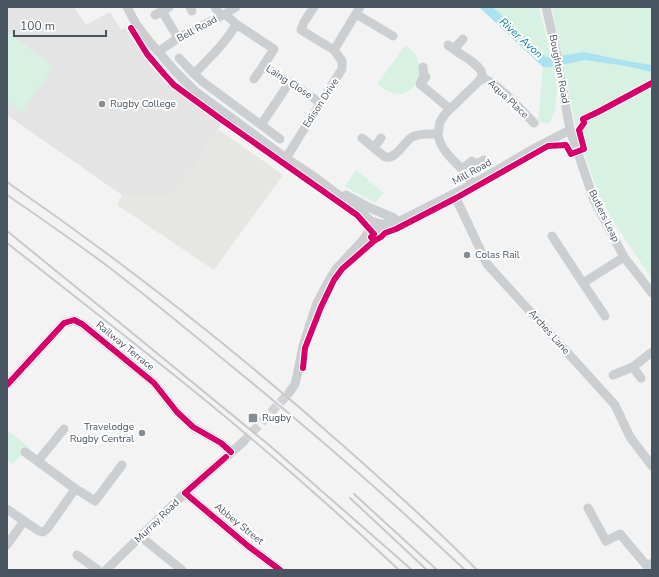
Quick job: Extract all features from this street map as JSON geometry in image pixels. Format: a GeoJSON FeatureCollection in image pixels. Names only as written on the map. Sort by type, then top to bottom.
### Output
{"type":"FeatureCollection","features":[{"type":"Feature","properties":{"kind":"street"},"geometry":{"type":"LineString","coordinates":[[127,7],[136,24],[158,52],[175,72],[196,91],[286,158],[312,175],[395,221]]}},
{"type":"Feature","properties":{"kind":"street"},"geometry":{"type":"LineString","coordinates":[[215,7],[223,15]]}},
{"type":"Feature","properties":{"kind":"street","name":"Bell Road"},"geometry":{"type":"LineString","coordinates":[[158,52],[178,38],[236,7]]}},
{"type":"Feature","properties":{"kind":"street"},"geometry":{"type":"LineString","coordinates":[[314,7],[304,22],[301,30],[334,50],[358,10],[393,36]]}},
{"type":"Feature","properties":{"kind":"street","name":"Boughton Road"},"geometry":{"type":"LineString","coordinates":[[546,7],[556,51],[570,130]]}},
{"type":"Feature","properties":{"kind":"street"},"geometry":{"type":"LineString","coordinates":[[162,11],[178,38]]}},
{"type":"Feature","properties":{"kind":"street","name":"Laing Close"},"geometry":{"type":"LineString","coordinates":[[223,15],[274,49],[263,66],[321,103]]}},
{"type":"Feature","properties":{"kind":"street"},"geometry":{"type":"LineString","coordinates":[[194,74],[224,42],[236,24]]}},
{"type":"Feature","properties":{"kind":"street","name":"Aqua Place"},"geometry":{"type":"LineString","coordinates":[[438,134],[440,122],[445,114],[480,80],[481,77],[482,71],[478,67],[451,47],[464,39]]}},
{"type":"Feature","properties":{"kind":"street","name":"Edison Drive"},"geometry":{"type":"LineString","coordinates":[[286,158],[342,69],[342,61],[334,50]]}},
{"type":"Feature","properties":{"kind":"street"},"geometry":{"type":"LineString","coordinates":[[180,58],[203,82],[280,139]]}},
{"type":"Feature","properties":{"kind":"street"},"geometry":{"type":"LineString","coordinates":[[254,80],[263,66]]}},
{"type":"Feature","properties":{"kind":"street"},"geometry":{"type":"LineString","coordinates":[[413,91],[422,81],[424,76],[423,67]]}},
{"type":"Feature","properties":{"kind":"street","name":"Aqua Place"},"geometry":{"type":"LineString","coordinates":[[481,77],[487,79],[496,86],[534,123]]}},
{"type":"Feature","properties":{"kind":"street"},"geometry":{"type":"LineString","coordinates":[[422,81],[450,109]]}},
{"type":"Feature","properties":{"kind":"street"},"geometry":{"type":"LineString","coordinates":[[261,125],[289,83]]}},
{"type":"Feature","properties":{"kind":"street","name":"Mill Road"},"geometry":{"type":"LineString","coordinates":[[395,221],[409,217],[454,194],[570,130]]}},
{"type":"Feature","properties":{"kind":"street","name":"Butlers Leap"},"geometry":{"type":"LineString","coordinates":[[570,130],[594,200],[624,257],[652,293]]}},
{"type":"Feature","properties":{"kind":"street"},"geometry":{"type":"LineString","coordinates":[[362,138],[388,158],[392,157],[412,137],[420,134],[438,134],[439,141],[443,149],[462,169],[473,184]]}},
{"type":"Feature","properties":{"kind":"street"},"geometry":{"type":"LineString","coordinates":[[374,148],[381,138]]}},
{"type":"Feature","properties":{"kind":"street","name":"Mill Road"},"geometry":{"type":"LineString","coordinates":[[462,169],[472,161],[477,164],[484,160]]}},
{"type":"Feature","properties":{"kind":"street"},"geometry":{"type":"LineString","coordinates":[[312,175],[360,211],[371,226],[381,228]]}},
{"type":"Feature","properties":{"kind":"street","name":"Arches Lane"},"geometry":{"type":"LineString","coordinates":[[454,194],[487,264],[616,405],[630,437],[652,466]]}},
{"type":"Feature","properties":{"kind":"street"},"geometry":{"type":"LineString","coordinates":[[368,207],[381,228]]}},
{"type":"Feature","properties":{"kind":"street"},"geometry":{"type":"LineString","coordinates":[[363,240],[369,239],[381,228],[395,221]]}},
{"type":"Feature","properties":{"kind":"street"},"geometry":{"type":"LineString","coordinates":[[289,393],[295,384],[303,346],[317,303],[336,269],[363,240],[371,226]]}},
{"type":"Feature","properties":{"kind":"street"},"geometry":{"type":"LineString","coordinates":[[552,236],[605,316]]}},
{"type":"Feature","properties":{"kind":"street"},"geometry":{"type":"LineString","coordinates":[[583,283],[624,257]]}},
{"type":"Feature","properties":{"kind":"street","name":"Railway Terrace"},"geometry":{"type":"LineString","coordinates":[[7,384],[64,323],[74,320],[82,324],[154,383],[177,412],[194,428],[212,438],[226,457]]}},
{"type":"Feature","properties":{"kind":"street"},"geometry":{"type":"LineString","coordinates":[[613,375],[633,367],[652,352]]}},
{"type":"Feature","properties":{"kind":"street"},"geometry":{"type":"LineString","coordinates":[[633,367],[641,378]]}},
{"type":"Feature","properties":{"kind":"street"},"geometry":{"type":"LineString","coordinates":[[38,461],[64,429]]}},
{"type":"Feature","properties":{"kind":"street"},"geometry":{"type":"LineString","coordinates":[[226,457],[243,442]]}},
{"type":"Feature","properties":{"kind":"street"},"geometry":{"type":"LineString","coordinates":[[25,452],[77,490],[95,501],[122,465]]}},
{"type":"Feature","properties":{"kind":"street","name":"Murray Road"},"geometry":{"type":"LineString","coordinates":[[106,570],[186,493],[226,457]]}},
{"type":"Feature","properties":{"kind":"street"},"geometry":{"type":"LineString","coordinates":[[7,509],[39,531],[43,532],[47,529],[73,492],[77,490]]}},
{"type":"Feature","properties":{"kind":"street","name":"Abbey Street"},"geometry":{"type":"LineString","coordinates":[[186,493],[248,546],[280,570]]}},
{"type":"Feature","properties":{"kind":"street"},"geometry":{"type":"LineString","coordinates":[[588,508],[606,541],[620,534],[647,566],[652,563]]}},
{"type":"Feature","properties":{"kind":"street"},"geometry":{"type":"LineString","coordinates":[[7,545],[24,521]]}},
{"type":"Feature","properties":{"kind":"street"},"geometry":{"type":"LineString","coordinates":[[141,537],[182,570]]}},
{"type":"Feature","properties":{"kind":"street"},"geometry":{"type":"LineString","coordinates":[[83,556],[98,570]]}},
{"type":"Feature","properties":{"kind":"shaded area","name":"Rugby College"},"geometry":{"type":"Polygon","coordinates":[[[7,7],[74,7],[86,25],[110,12],[121,30],[125,28],[147,61],[165,81],[210,114],[221,124],[194,166],[174,193],[168,195],[122,195],[7,115],[7,7]]]}},
{"type":"Feature","properties":{"kind":"shaded area"},"geometry":{"type":"Polygon","coordinates":[[[218,129],[283,175],[214,270],[117,205],[122,195],[168,195],[194,166],[218,129]]]}},
{"type":"Feature","properties":{"kind":"green space"},"geometry":{"type":"Polygon","coordinates":[[[493,7],[539,7],[551,57],[546,57],[493,7]]]}},
{"type":"Feature","properties":{"kind":"green space"},"geometry":{"type":"Polygon","coordinates":[[[552,7],[652,7],[652,279],[619,230],[600,197],[577,134],[552,7]]]}},
{"type":"Feature","properties":{"kind":"green space"},"geometry":{"type":"Polygon","coordinates":[[[7,32],[54,66],[22,112],[7,101],[7,32]]]}},
{"type":"Feature","properties":{"kind":"green space"},"geometry":{"type":"Polygon","coordinates":[[[405,46],[416,55],[421,77],[406,93],[397,94],[384,89],[377,84],[405,46]]]}},
{"type":"Feature","properties":{"kind":"green space"},"geometry":{"type":"Polygon","coordinates":[[[554,66],[557,90],[555,109],[550,123],[538,122],[543,67],[554,66]]]}},
{"type":"Feature","properties":{"kind":"green space"},"geometry":{"type":"Polygon","coordinates":[[[356,170],[384,193],[375,203],[344,186],[356,170]]]}},
{"type":"Feature","properties":{"kind":"green space"},"geometry":{"type":"Polygon","coordinates":[[[7,430],[29,447],[13,464],[7,460],[7,430]]]}},
{"type":"Feature","properties":{"kind":"water","name":"River Avon"},"geometry":{"type":"Polygon","coordinates":[[[479,7],[493,7],[546,57],[584,52],[652,65],[652,72],[626,66],[585,60],[552,67],[543,67],[479,7]]]}},
{"type":"Feature","properties":{"kind":"tunnel"},"geometry":{"type":"LineString","coordinates":[[243,442],[289,393]]}},
{"type":"Feature","properties":{"kind":"railway"},"geometry":{"type":"LineString","coordinates":[[7,182],[138,277],[265,378],[397,493],[477,570]]}},
{"type":"Feature","properties":{"kind":"railway"},"geometry":{"type":"LineString","coordinates":[[7,195],[98,259],[189,331],[352,467],[465,570]]}},
{"type":"Feature","properties":{"kind":"railway"},"geometry":{"type":"LineString","coordinates":[[7,231],[269,445],[412,570]]}},
{"type":"Feature","properties":{"kind":"railway"},"geometry":{"type":"LineString","coordinates":[[7,243],[272,456],[324,501],[399,570]]}},
{"type":"Feature","properties":{"kind":"railway"},"geometry":{"type":"LineString","coordinates":[[354,494],[437,570]]}},
{"type":"Feature","properties":{"kind":"railway"},"geometry":{"type":"LineString","coordinates":[[350,498],[427,570]]}},
{"type":"Feature","properties":{"kind":"cycle path"},"geometry":{"type":"LineString","coordinates":[[131,28],[147,54],[174,85],[357,215],[374,234],[371,237],[374,241]]}},
{"type":"Feature","properties":{"kind":"cycle path"},"geometry":{"type":"LineString","coordinates":[[303,368],[305,348],[321,307],[334,280],[342,269],[374,241],[385,233],[396,229],[456,198],[548,146],[566,145],[571,154],[584,149],[579,130],[584,123],[583,119],[652,83]]}},
{"type":"Feature","properties":{"kind":"cycle path"},"geometry":{"type":"LineString","coordinates":[[7,385],[64,323],[74,320],[82,324],[154,383],[177,412],[193,427],[221,443],[231,452]]}},
{"type":"Feature","properties":{"kind":"cycle path"},"geometry":{"type":"LineString","coordinates":[[226,457],[185,493],[248,546],[280,570]]}},
{"type":"Feature","properties":{"kind":"place","name":"Rugby College"},"geometry":{"type":"Point","coordinates":[102,104]}},
{"type":"Feature","properties":{"kind":"place","name":"Colas Rail"},"geometry":{"type":"Point","coordinates":[467,255]}},
{"type":"Feature","properties":{"kind":"place","name":"Rugby"},"geometry":{"type":"Point","coordinates":[253,418]}},
{"type":"Feature","properties":{"kind":"place","name":"Travelodge Rugby Central"},"geometry":{"type":"Point","coordinates":[142,433]}}]}
